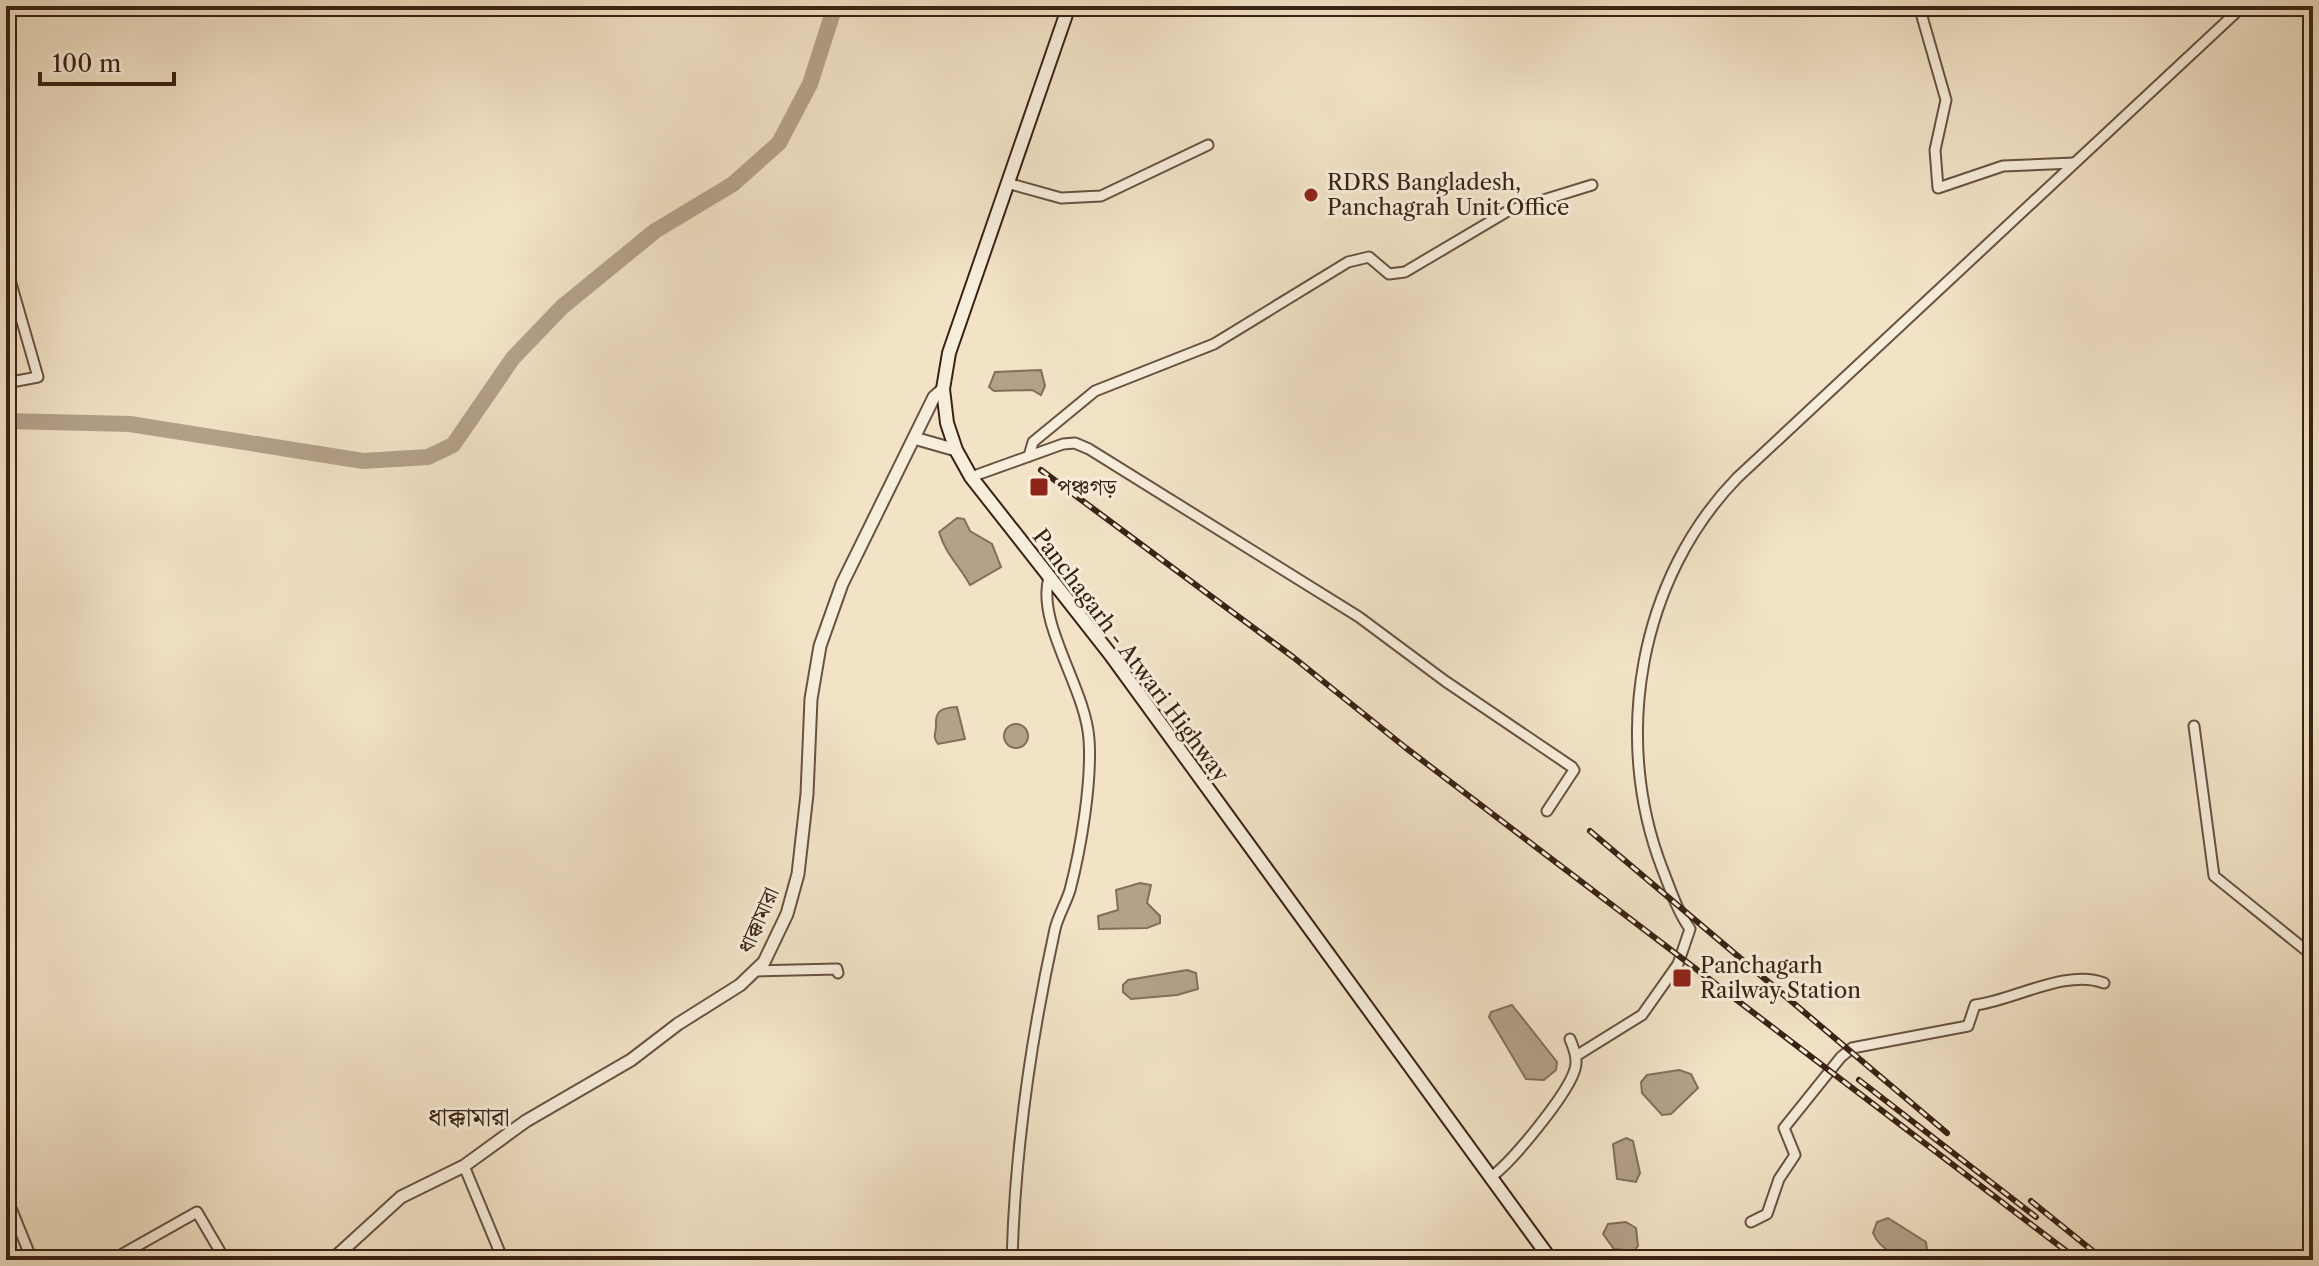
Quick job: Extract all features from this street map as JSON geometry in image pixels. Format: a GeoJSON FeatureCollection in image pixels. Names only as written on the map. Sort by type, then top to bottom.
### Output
{"type":"FeatureCollection","features":[{"type":"Feature","properties":{"kind":"main road","name":"Panchagarh - Atwari Highway"},"geometry":{"type":"LineString","coordinates":[[1069,6],[956,332],[943,389],[947,423],[956,450],[971,477],[1261,859],[1551,1260]]}},
{"type":"Feature","properties":{"kind":"street"},"geometry":{"type":"LineString","coordinates":[[1919,6],[1946,100],[1935,150],[1938,188],[2003,166],[2074,163]]}},
{"type":"Feature","properties":{"kind":"street"},"geometry":{"type":"LineString","coordinates":[[1576,1056],[1642,1015],[1678,964],[1690,929],[1665,876],[1648,827],[1639,781],[1637,736],[1644,658],[1660,606],[1692,532],[1737,478],[2243,6]]}},
{"type":"Feature","properties":{"kind":"street"},"geometry":{"type":"LineString","coordinates":[[1007,183],[1061,198],[1101,196],[1208,145]]}},
{"type":"Feature","properties":{"kind":"street"},"geometry":{"type":"LineString","coordinates":[[1029,456],[1033,442],[1095,391],[1214,344],[1357,258],[1369,257],[1389,274],[1398,274],[1508,211],[1592,185]]}},
{"type":"Feature","properties":{"kind":"street"},"geometry":{"type":"LineString","coordinates":[[6,266],[38,377],[6,383]]}},
{"type":"Feature","properties":{"kind":"street","name":"ধাক্কামারা"},"geometry":{"type":"LineString","coordinates":[[332,1260],[401,1197],[464,1166],[526,1121],[631,1060],[756,971],[778,936],[798,874],[807,794],[811,699],[820,646],[842,584],[934,397],[943,389]]}},
{"type":"Feature","properties":{"kind":"street"},"geometry":{"type":"LineString","coordinates":[[914,438],[956,450]]}},
{"type":"Feature","properties":{"kind":"street"},"geometry":{"type":"LineString","coordinates":[[971,477],[1063,444],[1080,445],[1359,617],[1445,681],[1572,767],[1574,770],[1547,811]]}},
{"type":"Feature","properties":{"kind":"street"},"geometry":{"type":"LineString","coordinates":[[1012,1260],[1022,1112],[1055,930],[1071,881],[1089,773],[1084,710],[1046,604],[1049,577]]}},
{"type":"Feature","properties":{"kind":"street"},"geometry":{"type":"LineString","coordinates":[[2194,726],[2214,876],[2313,956]]}},
{"type":"Feature","properties":{"kind":"street"},"geometry":{"type":"LineString","coordinates":[[756,971],[837,969],[838,973]]}},
{"type":"Feature","properties":{"kind":"street"},"geometry":{"type":"LineString","coordinates":[[1751,1222],[1767,1214],[1779,1179],[1795,1155],[1784,1128],[1845,1053],[1865,1044],[1929,1036],[1968,1026],[1975,1005],[2004,1001],[2024,990],[2091,980],[2104,983]]}},
{"type":"Feature","properties":{"kind":"street"},"geometry":{"type":"LineString","coordinates":[[1491,1177],[1510,1162],[1575,1073],[1576,1056],[1570,1039]]}},
{"type":"Feature","properties":{"kind":"street"},"geometry":{"type":"LineString","coordinates":[[464,1166],[503,1260]]}},
{"type":"Feature","properties":{"kind":"street"},"geometry":{"type":"LineString","coordinates":[[6,1196],[32,1260]]}},
{"type":"Feature","properties":{"kind":"street"},"geometry":{"type":"LineString","coordinates":[[112,1260],[197,1212],[225,1260]]}},
{"type":"Feature","properties":{"kind":"shaded area"},"geometry":{"type":"Polygon","coordinates":[[[1041,370],[1045,386],[1041,395],[1032,390],[994,391],[989,387],[995,372],[1041,370]]]}},
{"type":"Feature","properties":{"kind":"shaded area"},"geometry":{"type":"Polygon","coordinates":[[[957,518],[964,519],[970,531],[992,544],[1001,567],[970,585],[949,554],[939,532],[957,518]]]}},
{"type":"Feature","properties":{"kind":"shaded area"},"geometry":{"type":"Polygon","coordinates":[[[957,707],[965,739],[938,744],[935,737],[938,713],[957,707]]]}},
{"type":"Feature","properties":{"kind":"shaded area"},"geometry":{"type":"Polygon","coordinates":[[[1016,724],[1025,727],[1028,736],[1025,745],[1016,748],[1007,745],[1004,736],[1007,727],[1016,724]]]}},
{"type":"Feature","properties":{"kind":"shaded area"},"geometry":{"type":"Polygon","coordinates":[[[1140,883],[1151,885],[1147,903],[1160,916],[1160,923],[1147,928],[1099,929],[1098,916],[1118,910],[1116,890],[1140,883]]]}},
{"type":"Feature","properties":{"kind":"shaded area"},"geometry":{"type":"Polygon","coordinates":[[[1187,970],[1196,973],[1198,989],[1177,995],[1131,999],[1123,992],[1123,985],[1128,980],[1187,970]]]}},
{"type":"Feature","properties":{"kind":"shaded area"},"geometry":{"type":"Polygon","coordinates":[[[1512,1005],[1557,1062],[1556,1070],[1544,1080],[1526,1079],[1489,1017],[1491,1012],[1512,1005]]]}},
{"type":"Feature","properties":{"kind":"shaded area"},"geometry":{"type":"Polygon","coordinates":[[[1679,1070],[1691,1074],[1698,1088],[1671,1114],[1662,1115],[1642,1093],[1641,1082],[1647,1075],[1679,1070]]]}},
{"type":"Feature","properties":{"kind":"shaded area"},"geometry":{"type":"Polygon","coordinates":[[[1626,1138],[1633,1141],[1640,1173],[1636,1182],[1617,1179],[1613,1144],[1626,1138]]]}},
{"type":"Feature","properties":{"kind":"shaded area"},"geometry":{"type":"Polygon","coordinates":[[[1888,1218],[1926,1242],[1927,1250],[1921,1260],[1893,1253],[1876,1239],[1873,1233],[1877,1222],[1888,1218]]]}},
{"type":"Feature","properties":{"kind":"shaded area"},"geometry":{"type":"Polygon","coordinates":[[[1626,1222],[1636,1228],[1638,1246],[1634,1251],[1614,1249],[1603,1234],[1608,1224],[1626,1222]]]}},
{"type":"Feature","properties":{"kind":"waterway"},"geometry":{"type":"LineString","coordinates":[[6,421],[130,424],[363,461],[428,457],[453,445],[513,358],[562,307],[655,231],[733,184],[779,143],[810,84],[835,6]]}},
{"type":"Feature","properties":{"kind":"railway"},"geometry":{"type":"LineString","coordinates":[[1041,470],[1293,657],[1406,748],[2078,1260]]}},
{"type":"Feature","properties":{"kind":"railway"},"geometry":{"type":"LineString","coordinates":[[1590,831],[1947,1133]]}},
{"type":"Feature","properties":{"kind":"railway"},"geometry":{"type":"LineString","coordinates":[[1859,1080],[2036,1217]]}},
{"type":"Feature","properties":{"kind":"railway"},"geometry":{"type":"LineString","coordinates":[[2031,1201],[2104,1260]]}},
{"type":"Feature","properties":{"kind":"place","name":"RDRS Bangladesh, Panchagrah Unit Office"},"geometry":{"type":"Point","coordinates":[1311,195]}},
{"type":"Feature","properties":{"kind":"place","name":"পঞ্চগড়"},"geometry":{"type":"Point","coordinates":[1039,487]}},
{"type":"Feature","properties":{"kind":"place","name":"Panchagarh Railway Station"},"geometry":{"type":"Point","coordinates":[1682,978]}},
{"type":"Feature","properties":{"kind":"district","name":"ধাক্কামারা"},"geometry":{"type":"Point","coordinates":[469,1117]}}]}
